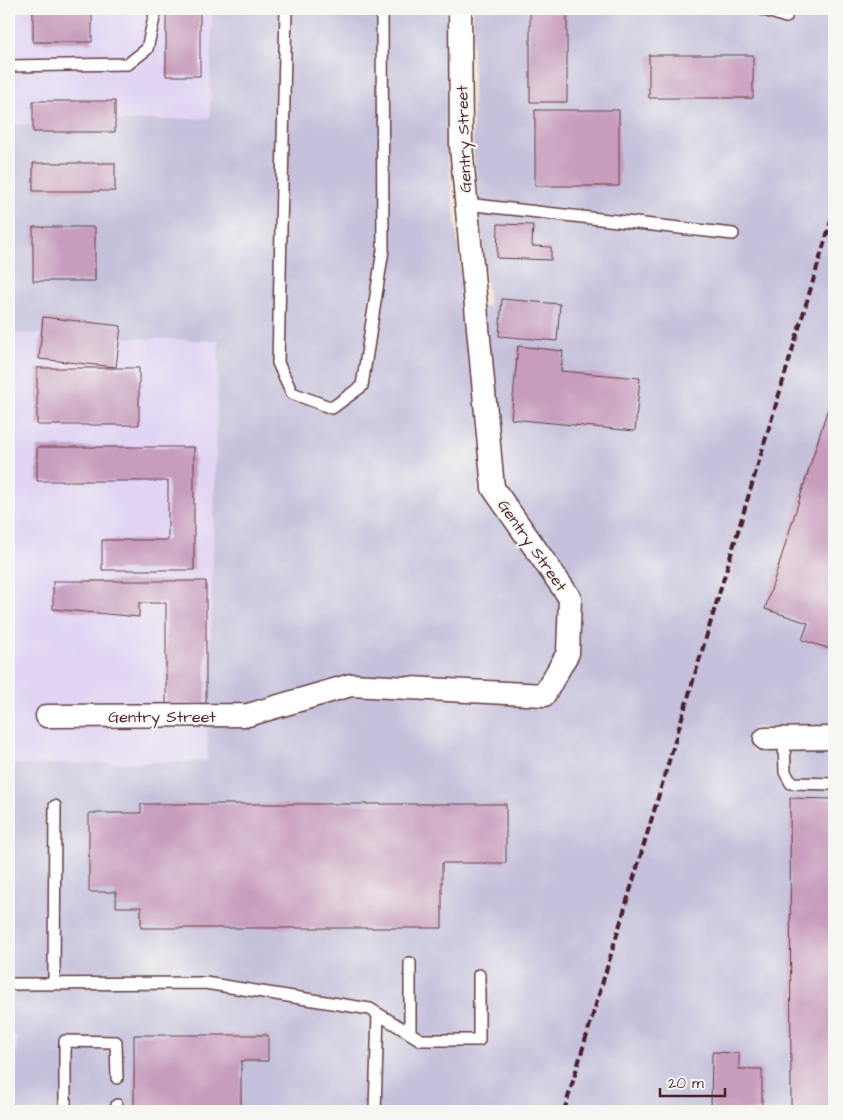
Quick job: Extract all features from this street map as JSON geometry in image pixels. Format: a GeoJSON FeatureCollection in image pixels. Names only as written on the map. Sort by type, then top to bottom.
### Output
{"type":"FeatureCollection","features":[{"type":"Feature","properties":{"kind":"street","name":"Gentry Street"},"geometry":{"type":"LineString","coordinates":[[47,716],[248,715],[351,685],[544,695],[568,654],[570,598],[493,488],[460,146],[460,9]]}},
{"type":"Feature","properties":{"kind":"street"},"geometry":{"type":"LineString","coordinates":[[774,739],[834,738]]}},
{"type":"Feature","properties":{"kind":"lane"},"geometry":{"type":"LineString","coordinates":[[9,66],[128,64],[147,49],[156,9]]}},
{"type":"Feature","properties":{"kind":"lane"},"geometry":{"type":"LineString","coordinates":[[286,9],[278,363],[292,393],[332,408],[362,386],[383,250],[382,9]]}},
{"type":"Feature","properties":{"kind":"lane"},"geometry":{"type":"LineString","coordinates":[[762,9],[786,17]]}},
{"type":"Feature","properties":{"kind":"lane"},"geometry":{"type":"LineString","coordinates":[[466,204],[733,234]]}},
{"type":"Feature","properties":{"kind":"lane"},"geometry":{"type":"LineString","coordinates":[[774,739],[785,772],[791,782],[834,784]]}},
{"type":"Feature","properties":{"kind":"lane"},"geometry":{"type":"LineString","coordinates":[[54,984],[55,806]]}},
{"type":"Feature","properties":{"kind":"lane"},"geometry":{"type":"LineString","coordinates":[[410,964],[410,1033]]}},
{"type":"Feature","properties":{"kind":"lane"},"geometry":{"type":"LineString","coordinates":[[9,984],[206,983],[370,1009],[421,1040],[479,1040],[479,975]]}},
{"type":"Feature","properties":{"kind":"lane"},"geometry":{"type":"LineString","coordinates":[[375,1111],[378,1014]]}},
{"type":"Feature","properties":{"kind":"lane"},"geometry":{"type":"LineString","coordinates":[[65,1111],[65,1041],[116,1042],[117,1078]]}},
{"type":"Feature","properties":{"kind":"shaded area"},"geometry":{"type":"Polygon","coordinates":[[[9,9],[212,9],[210,118],[9,125],[9,9]]]}},
{"type":"Feature","properties":{"kind":"shaded area"},"geometry":{"type":"Polygon","coordinates":[[[212,9],[447,9],[447,146],[465,308],[489,306],[473,146],[473,9],[834,9],[834,727],[752,728],[753,751],[834,750],[834,1111],[15,1111],[17,1037],[9,1037],[9,765],[207,761],[219,341],[9,333],[9,125],[210,118],[212,9]]]}},
{"type":"Feature","properties":{"kind":"shaded area"},"geometry":{"type":"Polygon","coordinates":[[[9,333],[219,340],[207,761],[9,765],[9,333]]]}},
{"type":"Feature","properties":{"kind":"shaded area"},"geometry":{"type":"Polygon","coordinates":[[[9,1037],[17,1037],[15,1111],[9,1111],[9,1037]]]}},
{"type":"Feature","properties":{"kind":"building"},"geometry":{"type":"Polygon","coordinates":[[[33,9],[92,9],[92,42],[33,42],[33,9]]]}},
{"type":"Feature","properties":{"kind":"building"},"geometry":{"type":"Polygon","coordinates":[[[166,9],[200,9],[200,76],[166,76],[166,9]]]}},
{"type":"Feature","properties":{"kind":"building"},"geometry":{"type":"Polygon","coordinates":[[[530,9],[567,9],[567,102],[530,102],[530,9]]]}},
{"type":"Feature","properties":{"kind":"building"},"geometry":{"type":"Polygon","coordinates":[[[649,55],[753,55],[753,98],[649,98],[649,55]]]}},
{"type":"Feature","properties":{"kind":"building"},"geometry":{"type":"Polygon","coordinates":[[[33,101],[115,101],[115,132],[33,132],[33,101]]]}},
{"type":"Feature","properties":{"kind":"building"},"geometry":{"type":"Polygon","coordinates":[[[535,110],[619,110],[619,186],[535,186],[535,110]]]}},
{"type":"Feature","properties":{"kind":"building"},"geometry":{"type":"Polygon","coordinates":[[[33,163],[115,163],[115,191],[33,191],[33,163]]]}},
{"type":"Feature","properties":{"kind":"building"},"geometry":{"type":"Polygon","coordinates":[[[498,224],[533,225],[532,246],[551,247],[551,260],[497,258],[498,224]]]}},
{"type":"Feature","properties":{"kind":"building"},"geometry":{"type":"Polygon","coordinates":[[[33,227],[95,227],[95,281],[33,281],[33,227]]]}},
{"type":"Feature","properties":{"kind":"building"},"geometry":{"type":"Polygon","coordinates":[[[502,299],[560,304],[557,341],[499,336],[502,299]]]}},
{"type":"Feature","properties":{"kind":"building"},"geometry":{"type":"Polygon","coordinates":[[[43,317],[121,326],[116,367],[39,359],[43,317]]]}},
{"type":"Feature","properties":{"kind":"building"},"geometry":{"type":"Polygon","coordinates":[[[518,346],[563,351],[561,371],[640,378],[635,431],[511,419],[518,346]]]}},
{"type":"Feature","properties":{"kind":"building"},"geometry":{"type":"Polygon","coordinates":[[[37,368],[139,368],[139,425],[37,425],[37,368]]]}},
{"type":"Feature","properties":{"kind":"building"},"geometry":{"type":"Polygon","coordinates":[[[834,389],[834,650],[802,640],[808,623],[765,609],[834,389]]]}},
{"type":"Feature","properties":{"kind":"building"},"geometry":{"type":"Polygon","coordinates":[[[37,447],[194,447],[194,570],[102,570],[102,540],[168,540],[168,481],[37,481],[37,447]]]}},
{"type":"Feature","properties":{"kind":"building"},"geometry":{"type":"Polygon","coordinates":[[[53,581],[206,581],[206,704],[166,704],[166,603],[139,603],[139,617],[53,609],[53,581]]]}},
{"type":"Feature","properties":{"kind":"building"},"geometry":{"type":"Polygon","coordinates":[[[790,798],[834,799],[834,1111],[791,1111],[790,798]]]}},
{"type":"Feature","properties":{"kind":"building"},"geometry":{"type":"Polygon","coordinates":[[[141,804],[506,804],[506,863],[442,863],[442,928],[141,928],[141,907],[116,907],[116,892],[89,892],[89,813],[141,813],[141,804]]]}},
{"type":"Feature","properties":{"kind":"building"},"geometry":{"type":"Polygon","coordinates":[[[134,1035],[268,1035],[268,1061],[241,1061],[241,1111],[134,1111],[134,1035]]]}},
{"type":"Feature","properties":{"kind":"building"},"geometry":{"type":"Polygon","coordinates":[[[712,1052],[739,1053],[739,1069],[762,1069],[762,1111],[711,1111],[712,1052]]]}},
{"type":"Feature","properties":{"kind":"railway"},"geometry":{"type":"LineString","coordinates":[[564,1111],[834,211]]}}]}
